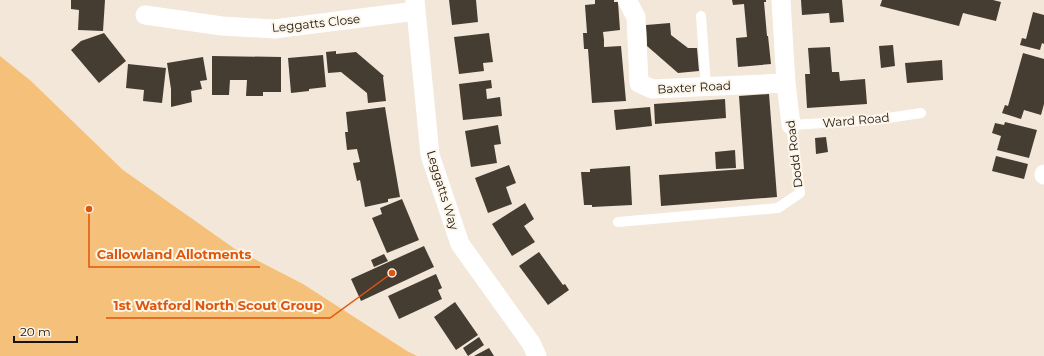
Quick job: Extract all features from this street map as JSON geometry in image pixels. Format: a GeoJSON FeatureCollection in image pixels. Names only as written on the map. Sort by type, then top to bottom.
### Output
{"type":"FeatureCollection","features":[{"type":"Feature","properties":{"kind":"street","name":"Baxter Road"},"geometry":{"type":"LineString","coordinates":[[627,0],[636,17],[639,82],[652,89],[786,82]]}},
{"type":"Feature","properties":{"kind":"street","name":"Dodd Road"},"geometry":{"type":"LineString","coordinates":[[781,0],[786,82],[791,125]]}},
{"type":"Feature","properties":{"kind":"street","name":"Leggatts Close"},"geometry":{"type":"LineString","coordinates":[[145,15],[222,26],[274,29],[416,6]]}},
{"type":"Feature","properties":{"kind":"street","name":"Leggatts Way"},"geometry":{"type":"LineString","coordinates":[[416,6],[430,155],[460,244],[531,343],[537,356]]}},
{"type":"Feature","properties":{"kind":"lane"},"geometry":{"type":"LineString","coordinates":[[701,16],[706,86]]}},
{"type":"Feature","properties":{"kind":"lane","name":"Ward Road"},"geometry":{"type":"LineString","coordinates":[[791,125],[875,120],[921,113]]}},
{"type":"Feature","properties":{"kind":"lane","name":"Dodd Road"},"geometry":{"type":"LineString","coordinates":[[618,222],[778,208],[800,193],[791,125]]}},
{"type":"Feature","properties":{"kind":"shaded area"},"geometry":{"type":"Polygon","coordinates":[[[0,56],[31,81],[123,170],[235,249],[303,284],[417,356],[0,356],[0,56]]]}},
{"type":"Feature","properties":{"kind":"building"},"geometry":{"type":"Polygon","coordinates":[[[71,0],[105,0],[103,31],[78,30],[79,10],[71,9],[71,0]]]}},
{"type":"Feature","properties":{"kind":"building"},"geometry":{"type":"Polygon","coordinates":[[[449,0],[476,0],[478,22],[452,25],[449,0]]]}},
{"type":"Feature","properties":{"kind":"building"},"geometry":{"type":"Polygon","coordinates":[[[595,0],[614,0],[614,2],[618,2],[620,30],[603,32],[604,47],[621,46],[626,101],[592,103],[588,49],[584,49],[583,33],[587,33],[585,5],[595,4],[595,0]]]}},
{"type":"Feature","properties":{"kind":"building"},"geometry":{"type":"Polygon","coordinates":[[[732,0],[766,0],[766,2],[764,2],[771,64],[738,67],[736,38],[747,37],[744,4],[733,5],[732,0]]]}},
{"type":"Feature","properties":{"kind":"building"},"geometry":{"type":"Polygon","coordinates":[[[801,0],[842,0],[844,22],[830,23],[829,13],[802,15],[801,0]]]}},
{"type":"Feature","properties":{"kind":"building"},"geometry":{"type":"Polygon","coordinates":[[[882,0],[993,0],[1001,2],[996,21],[963,13],[959,26],[880,6],[882,0]]]}},
{"type":"Feature","properties":{"kind":"building"},"geometry":{"type":"Polygon","coordinates":[[[1033,12],[1044,15],[1044,44],[1042,43],[1040,50],[1020,45],[1022,38],[1026,39],[1033,12]]]}},
{"type":"Feature","properties":{"kind":"building"},"geometry":{"type":"Polygon","coordinates":[[[670,23],[671,35],[688,48],[697,48],[699,71],[678,73],[647,46],[646,25],[670,23]]]}},
{"type":"Feature","properties":{"kind":"building"},"geometry":{"type":"Polygon","coordinates":[[[104,33],[126,61],[99,83],[71,50],[81,41],[104,33]]]}},
{"type":"Feature","properties":{"kind":"building"},"geometry":{"type":"Polygon","coordinates":[[[489,33],[493,62],[483,63],[484,71],[459,74],[454,37],[489,33]]]}},
{"type":"Feature","properties":{"kind":"building"},"geometry":{"type":"Polygon","coordinates":[[[893,45],[895,66],[881,68],[879,46],[893,45]]]}},
{"type":"Feature","properties":{"kind":"building"},"geometry":{"type":"Polygon","coordinates":[[[830,47],[832,72],[839,72],[840,81],[865,79],[867,104],[807,108],[805,74],[810,74],[808,48],[830,47]]]}},
{"type":"Feature","properties":{"kind":"building"},"geometry":{"type":"Polygon","coordinates":[[[336,51],[336,54],[356,52],[384,76],[386,101],[368,103],[367,93],[341,72],[328,73],[326,52],[336,51]]]}},
{"type":"Feature","properties":{"kind":"building"},"geometry":{"type":"Polygon","coordinates":[[[1023,53],[1044,59],[1044,104],[1041,115],[1024,110],[1021,119],[1002,113],[1005,105],[1008,106],[1023,53]]]}},
{"type":"Feature","properties":{"kind":"building"},"geometry":{"type":"Polygon","coordinates":[[[323,55],[326,87],[291,93],[288,58],[323,55]]]}},
{"type":"Feature","properties":{"kind":"building"},"geometry":{"type":"Polygon","coordinates":[[[212,56],[281,57],[281,92],[263,92],[263,96],[246,96],[247,80],[230,80],[229,95],[212,95],[212,56]]]}},
{"type":"Feature","properties":{"kind":"building"},"geometry":{"type":"Polygon","coordinates":[[[203,57],[207,80],[200,81],[202,89],[191,91],[192,102],[171,107],[171,89],[167,63],[203,57]]]}},
{"type":"Feature","properties":{"kind":"building"},"geometry":{"type":"Polygon","coordinates":[[[942,60],[943,80],[907,83],[905,63],[942,60]]]}},
{"type":"Feature","properties":{"kind":"building"},"geometry":{"type":"Polygon","coordinates":[[[128,64],[166,68],[162,103],[143,101],[144,90],[126,88],[128,64]]]}},
{"type":"Feature","properties":{"kind":"building"},"geometry":{"type":"Polygon","coordinates":[[[491,80],[492,88],[486,89],[487,99],[500,97],[502,116],[463,120],[459,84],[491,80]]]}},
{"type":"Feature","properties":{"kind":"building"},"geometry":{"type":"Polygon","coordinates":[[[769,94],[777,197],[661,206],[659,175],[744,169],[739,96],[769,94]]]}},
{"type":"Feature","properties":{"kind":"building"},"geometry":{"type":"Polygon","coordinates":[[[725,99],[726,118],[655,124],[654,104],[725,99]]]}},
{"type":"Feature","properties":{"kind":"building"},"geometry":{"type":"Polygon","coordinates":[[[385,107],[400,197],[388,199],[388,202],[365,207],[360,180],[357,181],[353,163],[360,162],[357,149],[347,150],[345,132],[348,132],[346,112],[385,107]]]}},
{"type":"Feature","properties":{"kind":"building"},"geometry":{"type":"Polygon","coordinates":[[[650,107],[652,126],[616,130],[614,110],[650,107]]]}},
{"type":"Feature","properties":{"kind":"building"},"geometry":{"type":"Polygon","coordinates":[[[1005,122],[1037,130],[1029,158],[997,150],[1001,136],[992,133],[995,123],[1004,125],[1005,122]]]}},
{"type":"Feature","properties":{"kind":"building"},"geometry":{"type":"Polygon","coordinates":[[[498,125],[501,144],[494,145],[497,163],[471,167],[465,131],[498,125]]]}},
{"type":"Feature","properties":{"kind":"building"},"geometry":{"type":"Polygon","coordinates":[[[826,137],[828,152],[816,154],[815,138],[826,137]]]}},
{"type":"Feature","properties":{"kind":"building"},"geometry":{"type":"Polygon","coordinates":[[[735,150],[736,168],[716,169],[715,152],[735,150]]]}},
{"type":"Feature","properties":{"kind":"building"},"geometry":{"type":"Polygon","coordinates":[[[996,156],[1028,164],[1024,179],[992,171],[996,156]]]}},
{"type":"Feature","properties":{"kind":"building"},"geometry":{"type":"Polygon","coordinates":[[[509,165],[516,183],[506,187],[512,204],[488,213],[475,178],[509,165]]]}},
{"type":"Feature","properties":{"kind":"building"},"geometry":{"type":"Polygon","coordinates":[[[630,166],[632,205],[592,207],[592,205],[584,205],[581,172],[590,172],[590,169],[630,166]]]}},
{"type":"Feature","properties":{"kind":"building"},"geometry":{"type":"Polygon","coordinates":[[[402,199],[419,240],[387,253],[372,218],[382,214],[380,208],[402,199]]]}},
{"type":"Feature","properties":{"kind":"building"},"geometry":{"type":"Polygon","coordinates":[[[525,203],[534,219],[524,226],[535,242],[512,256],[492,224],[525,203]]]}},
{"type":"Feature","properties":{"kind":"building"},"geometry":{"type":"Polygon","coordinates":[[[424,246],[434,267],[361,301],[351,279],[424,246]]]}},
{"type":"Feature","properties":{"kind":"building"},"geometry":{"type":"Polygon","coordinates":[[[539,252],[563,285],[565,284],[569,290],[548,305],[519,266],[539,252]]]}},
{"type":"Feature","properties":{"kind":"building"},"geometry":{"type":"Polygon","coordinates":[[[384,254],[388,261],[374,267],[371,260],[384,254]]]}},
{"type":"Feature","properties":{"kind":"building"},"geometry":{"type":"Polygon","coordinates":[[[436,274],[442,288],[438,290],[442,299],[399,319],[388,296],[436,274]]]}},
{"type":"Feature","properties":{"kind":"building"},"geometry":{"type":"Polygon","coordinates":[[[455,302],[478,335],[456,350],[434,317],[455,302]]]}},
{"type":"Feature","properties":{"kind":"building"},"geometry":{"type":"Polygon","coordinates":[[[479,337],[484,345],[468,356],[463,348],[479,337]]]}},
{"type":"Feature","properties":{"kind":"building"},"geometry":{"type":"Polygon","coordinates":[[[489,348],[494,356],[474,356],[489,348]]]}},
{"type":"Feature","properties":{"kind":"place","name":"Callowland Allotments"},"geometry":{"type":"Point","coordinates":[89,209]}},
{"type":"Feature","properties":{"kind":"place","name":"1st Watford North Scout Group"},"geometry":{"type":"Point","coordinates":[392,273]}}]}
